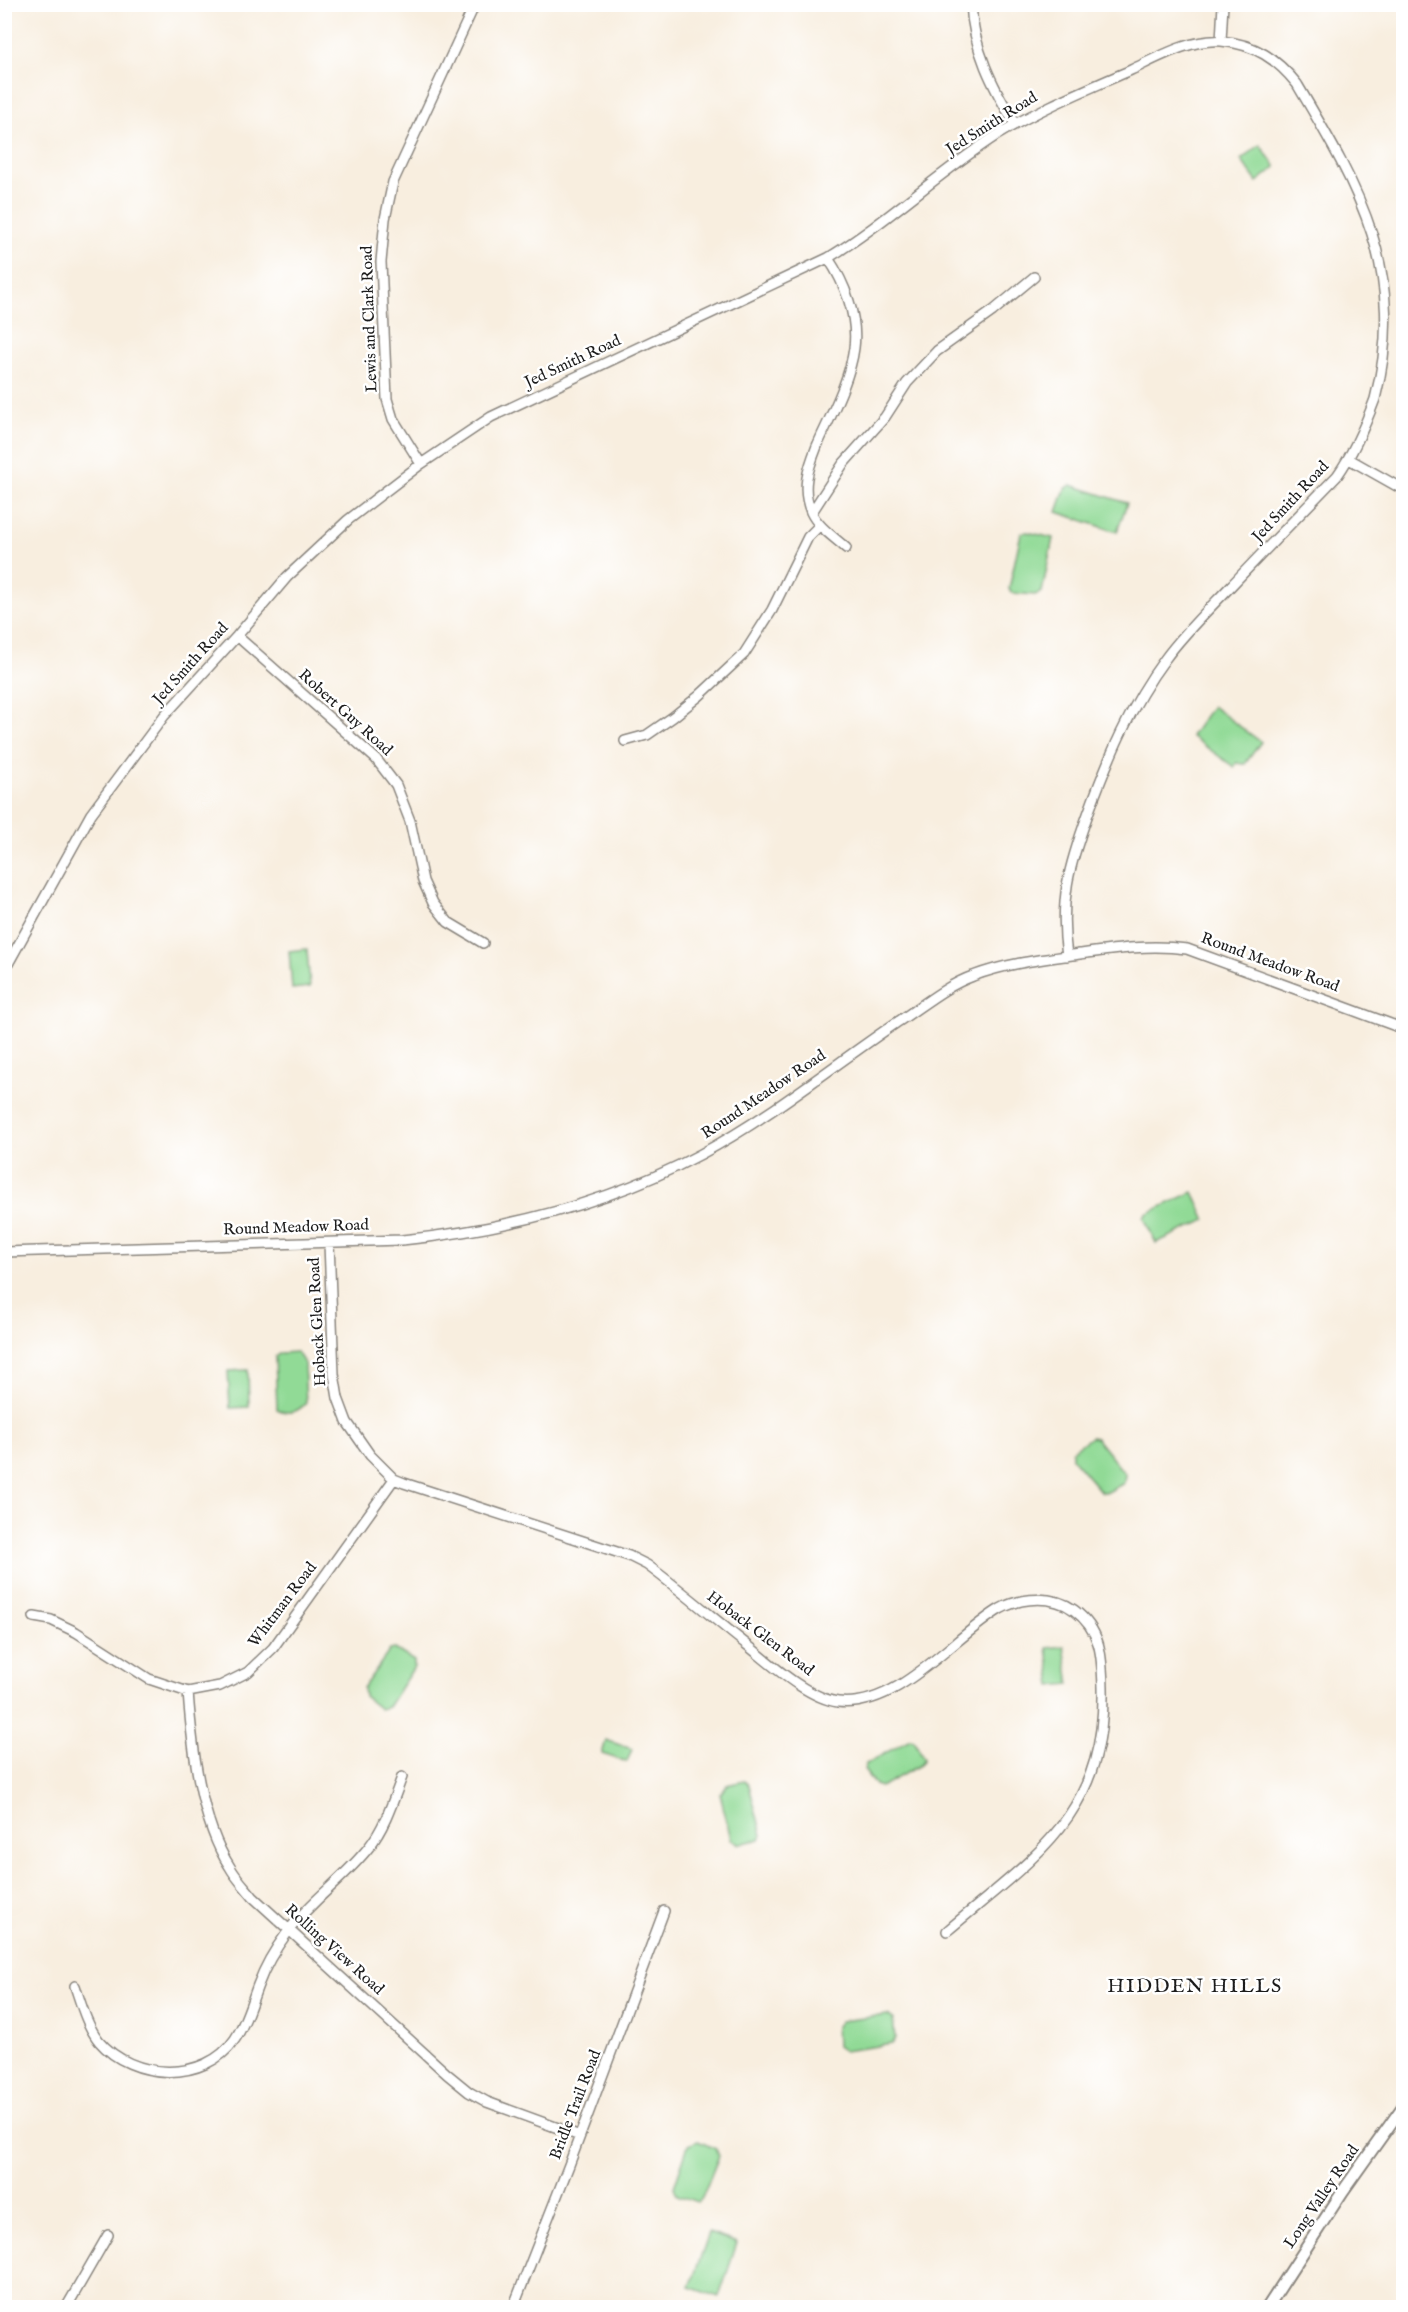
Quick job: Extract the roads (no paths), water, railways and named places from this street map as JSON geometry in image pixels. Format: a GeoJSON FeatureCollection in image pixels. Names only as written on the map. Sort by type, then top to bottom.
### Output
{"type":"FeatureCollection","features":[{"type":"Feature","properties":{"kind":"street"},"geometry":{"type":"LineString","coordinates":[[971,4],[978,48],[997,94],[1015,124]]}},
{"type":"Feature","properties":{"kind":"street"},"geometry":{"type":"LineString","coordinates":[[1221,41],[1223,4]]}},
{"type":"Feature","properties":{"kind":"street","name":"Lewis and Clark Road"},"geometry":{"type":"LineString","coordinates":[[421,464],[393,419],[387,399],[381,262],[385,219],[393,182],[475,5]]}},
{"type":"Feature","properties":{"kind":"street","name":"Jed Smith Road"},"geometry":{"type":"LineString","coordinates":[[4,971],[91,814],[164,716],[287,577],[340,528],[421,464],[491,417],[828,258],[857,239],[947,170],[1015,124],[1049,106],[1184,47],[1201,42],[1221,41],[1250,46],[1277,61],[1298,84],[1356,182],[1382,249],[1390,284],[1393,315],[1389,345],[1382,378],[1365,426],[1349,459],[1337,476],[1182,638],[1155,674],[1131,713],[1099,782],[1071,862],[1065,891],[1063,922],[1067,956]]}},
{"type":"Feature","properties":{"kind":"street"},"geometry":{"type":"LineString","coordinates":[[828,258],[841,280],[852,313],[854,347],[847,374],[807,473],[806,492],[812,512],[820,525],[846,548]]}},
{"type":"Feature","properties":{"kind":"street"},"geometry":{"type":"LineString","coordinates":[[812,512],[843,464],[885,417],[907,383],[937,351],[993,311],[1035,277]]}},
{"type":"Feature","properties":{"kind":"street"},"geometry":{"type":"LineString","coordinates":[[1349,459],[1404,490]]}},
{"type":"Feature","properties":{"kind":"street"},"geometry":{"type":"LineString","coordinates":[[625,741],[647,735],[656,729],[699,696],[744,654],[772,610],[808,537],[820,525]]}},
{"type":"Feature","properties":{"kind":"street","name":"Robert Guy Road"},"geometry":{"type":"LineString","coordinates":[[237,636],[376,759],[396,784],[410,821],[423,881],[433,903],[448,922],[483,943]]}},
{"type":"Feature","properties":{"kind":"street","name":"Round Meadow Road"},"geometry":{"type":"LineString","coordinates":[[4,1252],[402,1240],[486,1229],[557,1212],[630,1187],[703,1154],[759,1120],[948,988],[971,976],[1000,967],[1067,956],[1142,946],[1188,950],[1404,1029]]}},
{"type":"Feature","properties":{"kind":"street","name":"Hoback Glen Road"},"geometry":{"type":"LineString","coordinates":[[329,1243],[334,1374],[338,1398],[347,1422],[358,1440],[394,1479],[430,1493],[629,1556],[647,1565],[782,1672],[808,1689],[837,1702],[859,1701],[873,1697],[896,1686],[1001,1609],[1025,1600],[1050,1600],[1072,1608],[1085,1620],[1096,1637],[1102,1655],[1103,1693],[1097,1757],[1086,1787],[1072,1813],[1039,1852],[947,1931]]}},
{"type":"Feature","properties":{"kind":"street","name":"Whitman Road"},"geometry":{"type":"LineString","coordinates":[[34,1617],[51,1620],[76,1632],[149,1679],[188,1692],[220,1686],[249,1672],[273,1648],[394,1479]]}},
{"type":"Feature","properties":{"kind":"street","name":"Rolling View Road"},"geometry":{"type":"LineString","coordinates":[[188,1692],[192,1746],[213,1832],[230,1867],[253,1897],[469,2092],[487,2102],[580,2136]]}},
{"type":"Feature","properties":{"kind":"street"},"geometry":{"type":"LineString","coordinates":[[75,1986],[82,2008],[99,2040],[130,2064],[173,2073],[192,2069],[222,2054],[235,2040],[245,2021],[271,1954],[289,1930],[369,1847],[385,1821],[402,1777]]}},
{"type":"Feature","properties":{"kind":"street","name":"Bridle Trail Road"},"geometry":{"type":"LineString","coordinates":[[513,2307],[580,2136],[663,1911]]}},
{"type":"Feature","properties":{"kind":"street","name":"Long Valley Road"},"geometry":{"type":"LineString","coordinates":[[1267,2307],[1343,2191],[1404,2105]]}},
{"type":"Feature","properties":{"kind":"street"},"geometry":{"type":"LineString","coordinates":[[66,2307],[108,2235]]}},
{"type":"Feature","properties":{"kind":"district","name":"HIDDEN HILLS"},"geometry":{"type":"Point","coordinates":[1195,1986]}}]}
